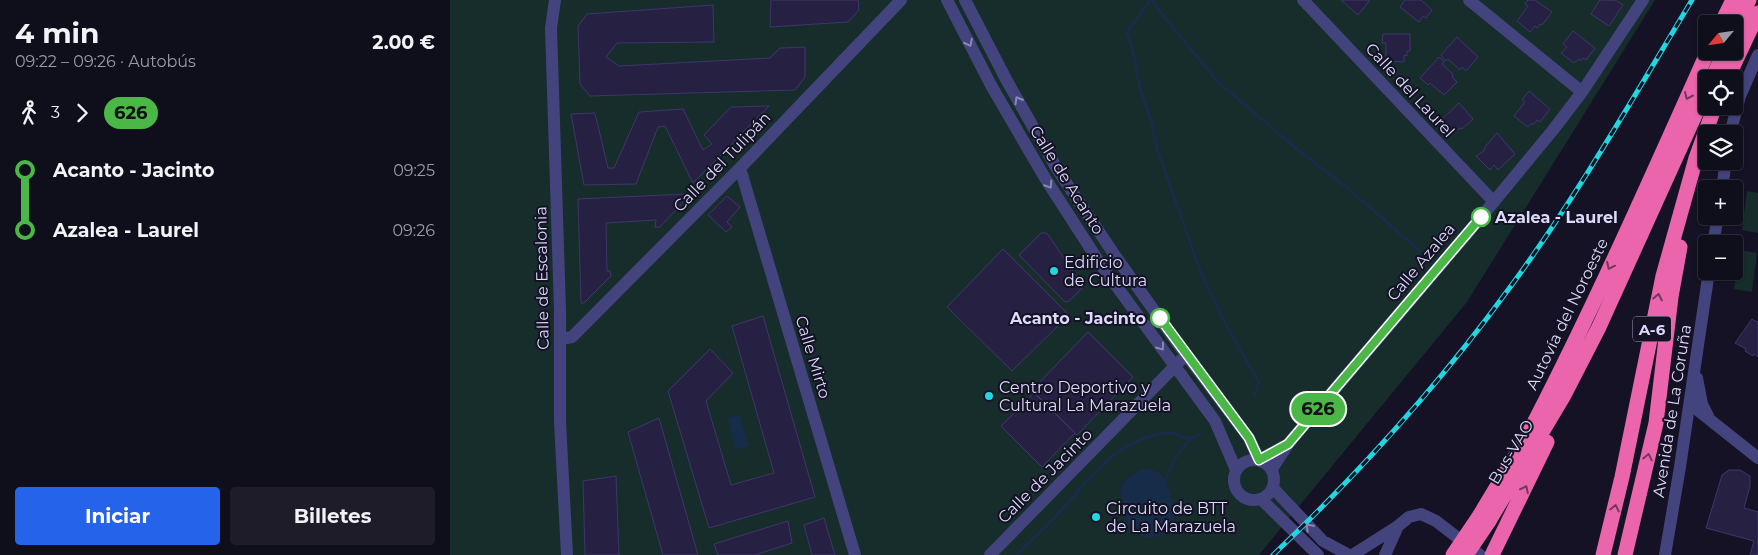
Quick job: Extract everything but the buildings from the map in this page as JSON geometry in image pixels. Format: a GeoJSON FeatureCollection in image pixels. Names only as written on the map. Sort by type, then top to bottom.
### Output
{"type":"FeatureCollection","features":[{"type":"Feature","properties":{"kind":"highway"},"geometry":{"type":"LineString","coordinates":[[1726,15],[1733,0]]}},
{"type":"Feature","properties":{"kind":"highway"},"geometry":{"type":"LineString","coordinates":[[1742,15],[1749,0]]}},
{"type":"Feature","properties":{"kind":"highway"},"geometry":{"type":"LineString","coordinates":[[1731,70],[1758,13]]}},
{"type":"Feature","properties":{"kind":"highway","name":"Autovía del Noroeste"},"geometry":{"type":"LineString","coordinates":[[1453,555],[1485,518],[1533,425],[1631,222],[1704,60]]}},
{"type":"Feature","properties":{"kind":"highway","name":"Bus-VAO"},"geometry":{"type":"LineString","coordinates":[[1466,555],[1485,518],[1563,397],[1600,327],[1698,109]]}},
{"type":"Feature","properties":{"kind":"highway","name":"A-6"},"geometry":{"type":"LineString","coordinates":[[1604,555],[1663,276],[1693,172],[1712,115]]}},
{"type":"Feature","properties":{"kind":"highway"},"geometry":{"type":"LineString","coordinates":[[1625,555],[1656,423],[1671,297],[1691,196],[1693,172]]}},
{"type":"Feature","properties":{"kind":"highway"},"geometry":{"type":"LineString","coordinates":[[1492,555],[1560,416],[1600,327]]}},
{"type":"Feature","properties":{"kind":"street","name":"Calle de Escalonia"},"geometry":{"type":"LineString","coordinates":[[554,0],[551,28],[560,339],[560,422],[566,555]]}},
{"type":"Feature","properties":{"kind":"street","name":"Calle del Tulipán"},"geometry":{"type":"LineString","coordinates":[[560,339],[572,336],[740,168],[901,0]]}},
{"type":"Feature","properties":{"kind":"street","name":"Calle de Acanto"},"geometry":{"type":"LineString","coordinates":[[947,0],[992,87],[1045,178],[1102,265],[1215,421],[1236,470]]}},
{"type":"Feature","properties":{"kind":"street","name":"Calle de Acanto"},"geometry":{"type":"LineString","coordinates":[[965,0],[1007,81],[1057,169],[1116,258],[1249,438],[1259,460]]}},
{"type":"Feature","properties":{"kind":"street","name":"Calle del Laurel"},"geometry":{"type":"LineString","coordinates":[[1303,0],[1494,202]]}},
{"type":"Feature","properties":{"kind":"street","name":"Calle Azalea"},"geometry":{"type":"LineString","coordinates":[[1272,469],[1288,444],[1494,202],[1582,92],[1643,0]]}},
{"type":"Feature","properties":{"kind":"street"},"geometry":{"type":"LineString","coordinates":[[1474,2],[1582,92]]}},
{"type":"Feature","properties":{"kind":"street"},"geometry":{"type":"LineString","coordinates":[[1732,125],[1734,116],[1753,78],[1758,55]]}},
{"type":"Feature","properties":{"kind":"street","name":"Calle Mirto"},"geometry":{"type":"LineString","coordinates":[[740,168],[855,555]]}},
{"type":"Feature","properties":{"kind":"street","name":"Avenida de La Coruña"},"geometry":{"type":"LineString","coordinates":[[1665,555],[1685,437],[1708,280]]}},
{"type":"Feature","properties":{"kind":"street","name":"Calle de Jacinto"},"geometry":{"type":"LineString","coordinates":[[990,555],[1186,355]]}},
{"type":"Feature","properties":{"kind":"street"},"geometry":{"type":"LineString","coordinates":[[1695,369],[1702,404],[1709,419]]}},
{"type":"Feature","properties":{"kind":"street"},"geometry":{"type":"LineString","coordinates":[[1690,404],[1758,458]]}},
{"type":"Feature","properties":{"kind":"street"},"geometry":{"type":"LineString","coordinates":[[1685,437],[1695,424],[1709,419]]}},
{"type":"Feature","properties":{"kind":"street","name":"Calle Azalea"},"geometry":{"type":"LineString","coordinates":[[1259,460],[1288,444]]}},
{"type":"Feature","properties":{"kind":"street"},"geometry":{"type":"LineString","coordinates":[[1261,500],[1273,488],[1275,482],[1272,469],[1259,460],[1248,460],[1236,470],[1234,484],[1236,490],[1247,499],[1261,500],[1313,552]]}},
{"type":"Feature","properties":{"kind":"street"},"geometry":{"type":"LineString","coordinates":[[1273,488],[1322,541],[1352,555],[1409,517],[1420,514],[1436,521],[1480,555]]}},
{"type":"Feature","properties":{"kind":"street"},"geometry":{"type":"LineString","coordinates":[[1385,555],[1398,526]]}},
{"type":"Feature","properties":{"kind":"green space"},"geometry":{"type":"Polygon","coordinates":[[[450,0],[1655,0],[1467,302],[1259,555],[450,555],[450,0]]]}},
{"type":"Feature","properties":{"kind":"green space"},"geometry":{"type":"Polygon","coordinates":[[[1747,191],[1758,193],[1758,233],[1742,230],[1747,191]]]}},
{"type":"Feature","properties":{"kind":"green space"},"geometry":{"type":"Polygon","coordinates":[[[1743,251],[1757,253],[1752,292],[1734,289],[1735,280],[1743,280],[1743,251]]]}},
{"type":"Feature","properties":{"kind":"water"},"geometry":{"type":"Polygon","coordinates":[[[740,415],[749,446],[736,450],[727,418],[740,415]]]}},
{"type":"Feature","properties":{"kind":"water"},"geometry":{"type":"Polygon","coordinates":[[[1147,468],[1158,472],[1164,479],[1174,510],[1175,525],[1173,529],[1156,537],[1138,535],[1132,530],[1122,506],[1120,489],[1125,481],[1134,473],[1147,468]]]}},
{"type":"Feature","properties":{"kind":"waterway"},"geometry":{"type":"LineString","coordinates":[[1150,0],[1127,32],[1139,84],[1151,121],[1157,149],[1201,273],[1227,327],[1259,383],[1254,396]]}},
{"type":"Feature","properties":{"kind":"waterway"},"geometry":{"type":"LineString","coordinates":[[1152,0],[1218,82],[1298,150],[1345,186],[1427,257]]}},
{"type":"Feature","properties":{"kind":"waterway"},"geometry":{"type":"LineString","coordinates":[[1017,555],[1115,454],[1145,438],[1161,434],[1171,433],[1185,438],[1200,434]]}},
{"type":"Feature","properties":{"kind":"waterway"},"geometry":{"type":"LineString","coordinates":[[1165,481],[1176,458],[1191,438]]}},
{"type":"Feature","properties":{"kind":"railway"},"geometry":{"type":"LineString","coordinates":[[1273,555],[1367,460],[1426,394],[1481,326],[1533,255],[1581,184],[1692,0]]}},
{"type":"Feature","properties":{"kind":"bus line","name":"626"},"geometry":{"type":"LineString","coordinates":[[1160,318],[1249,438],[1259,460],[1288,444],[1481,217]]}},
{"type":"Feature","properties":{"kind":"place","name":"Azalea - Laurel"},"geometry":{"type":"Point","coordinates":[1481,217]}},
{"type":"Feature","properties":{"kind":"place","name":"Edificio de Cultura"},"geometry":{"type":"Point","coordinates":[1054,271]}},
{"type":"Feature","properties":{"kind":"place","name":"Acanto - Jacinto"},"geometry":{"type":"Point","coordinates":[1160,318]}},
{"type":"Feature","properties":{"kind":"place","name":"Centro Deportivo y Cultural La Marazuela"},"geometry":{"type":"Point","coordinates":[989,396]}},
{"type":"Feature","properties":{"kind":"place","name":"Circuito de BTT de La Marazuela"},"geometry":{"type":"Point","coordinates":[1096,517]}}]}
